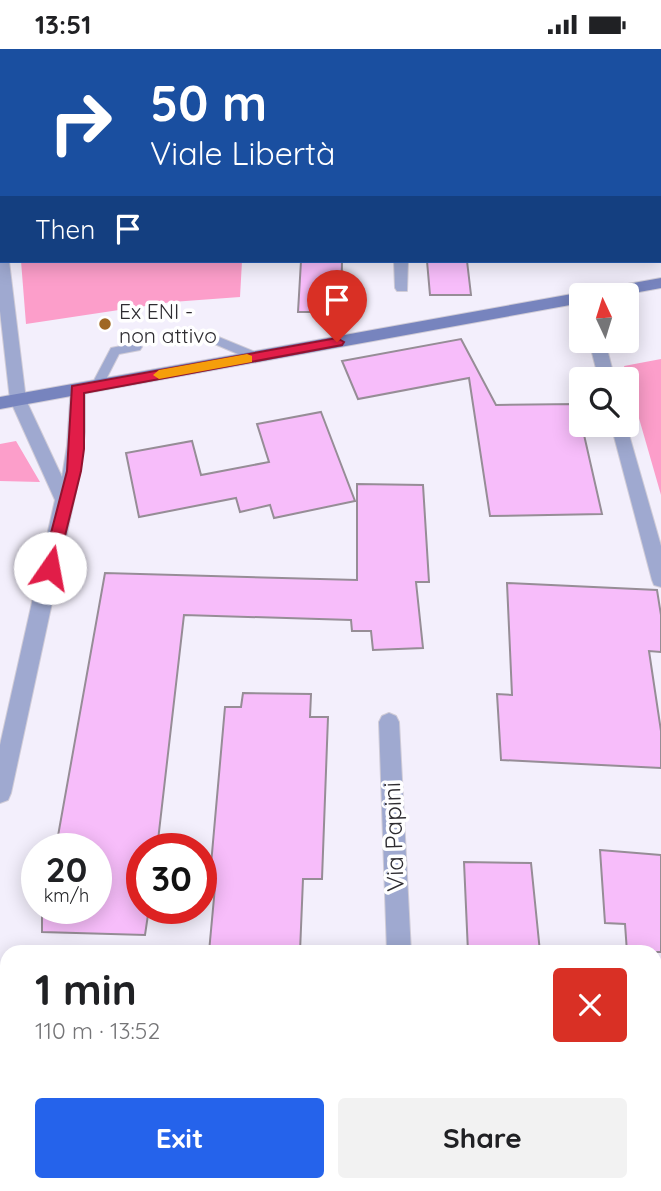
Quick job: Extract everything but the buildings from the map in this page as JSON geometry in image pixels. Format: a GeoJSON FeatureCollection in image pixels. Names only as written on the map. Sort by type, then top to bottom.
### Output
{"type":"FeatureCollection","features":[{"type":"Feature","properties":{"kind":"main road"},"geometry":{"type":"LineString","coordinates":[[639,287],[661,283]]}},
{"type":"Feature","properties":{"kind":"main road"},"geometry":{"type":"LineString","coordinates":[[0,403],[569,300]]}},
{"type":"Feature","properties":{"kind":"street"},"geometry":{"type":"LineString","coordinates":[[1,263],[7,369],[18,400],[64,500]]}},
{"type":"Feature","properties":{"kind":"street"},"geometry":{"type":"LineString","coordinates":[[401,263],[402,288]]}},
{"type":"Feature","properties":{"kind":"street"},"geometry":{"type":"LineString","coordinates":[[0,793],[64,500],[74,471],[77,449],[77,390]]}},
{"type":"Feature","properties":{"kind":"street"},"geometry":{"type":"LineString","coordinates":[[623,437],[661,580]]}},
{"type":"Feature","properties":{"kind":"street","name":"Via Papini"},"geometry":{"type":"LineString","coordinates":[[389,722],[399,945]]}},
{"type":"Feature","properties":{"kind":"lane"},"geometry":{"type":"LineString","coordinates":[[172,341],[204,335],[256,357]]}},
{"type":"Feature","properties":{"kind":"lane"},"geometry":{"type":"LineString","coordinates":[[97,386],[116,351],[136,347]]}},
{"type":"Feature","properties":{"kind":"shaded area"},"geometry":{"type":"Polygon","coordinates":[[[21,263],[242,263],[240,297],[172,302],[26,324],[21,263]]]}},
{"type":"Feature","properties":{"kind":"shaded area"},"geometry":{"type":"Polygon","coordinates":[[[661,359],[661,495],[639,418],[639,367],[624,366],[661,359]]]}},
{"type":"Feature","properties":{"kind":"shaded area"},"geometry":{"type":"Polygon","coordinates":[[[16,441],[40,482],[0,481],[0,444],[16,441]]]}},
{"type":"Feature","properties":{"kind":"slow traffic"},"geometry":{"type":"LineString","coordinates":[[159,375],[247,359]]}},
{"type":"Feature","properties":{"kind":"place","name":"Ex ENI - non attivo"},"geometry":{"type":"Point","coordinates":[105,324]}},
{"type":"Feature","properties":{"kind":"route"},"geometry":{"type":"LineString","coordinates":[[50,568],[64,500],[74,471],[77,449],[77,390],[337,342]]}}]}
